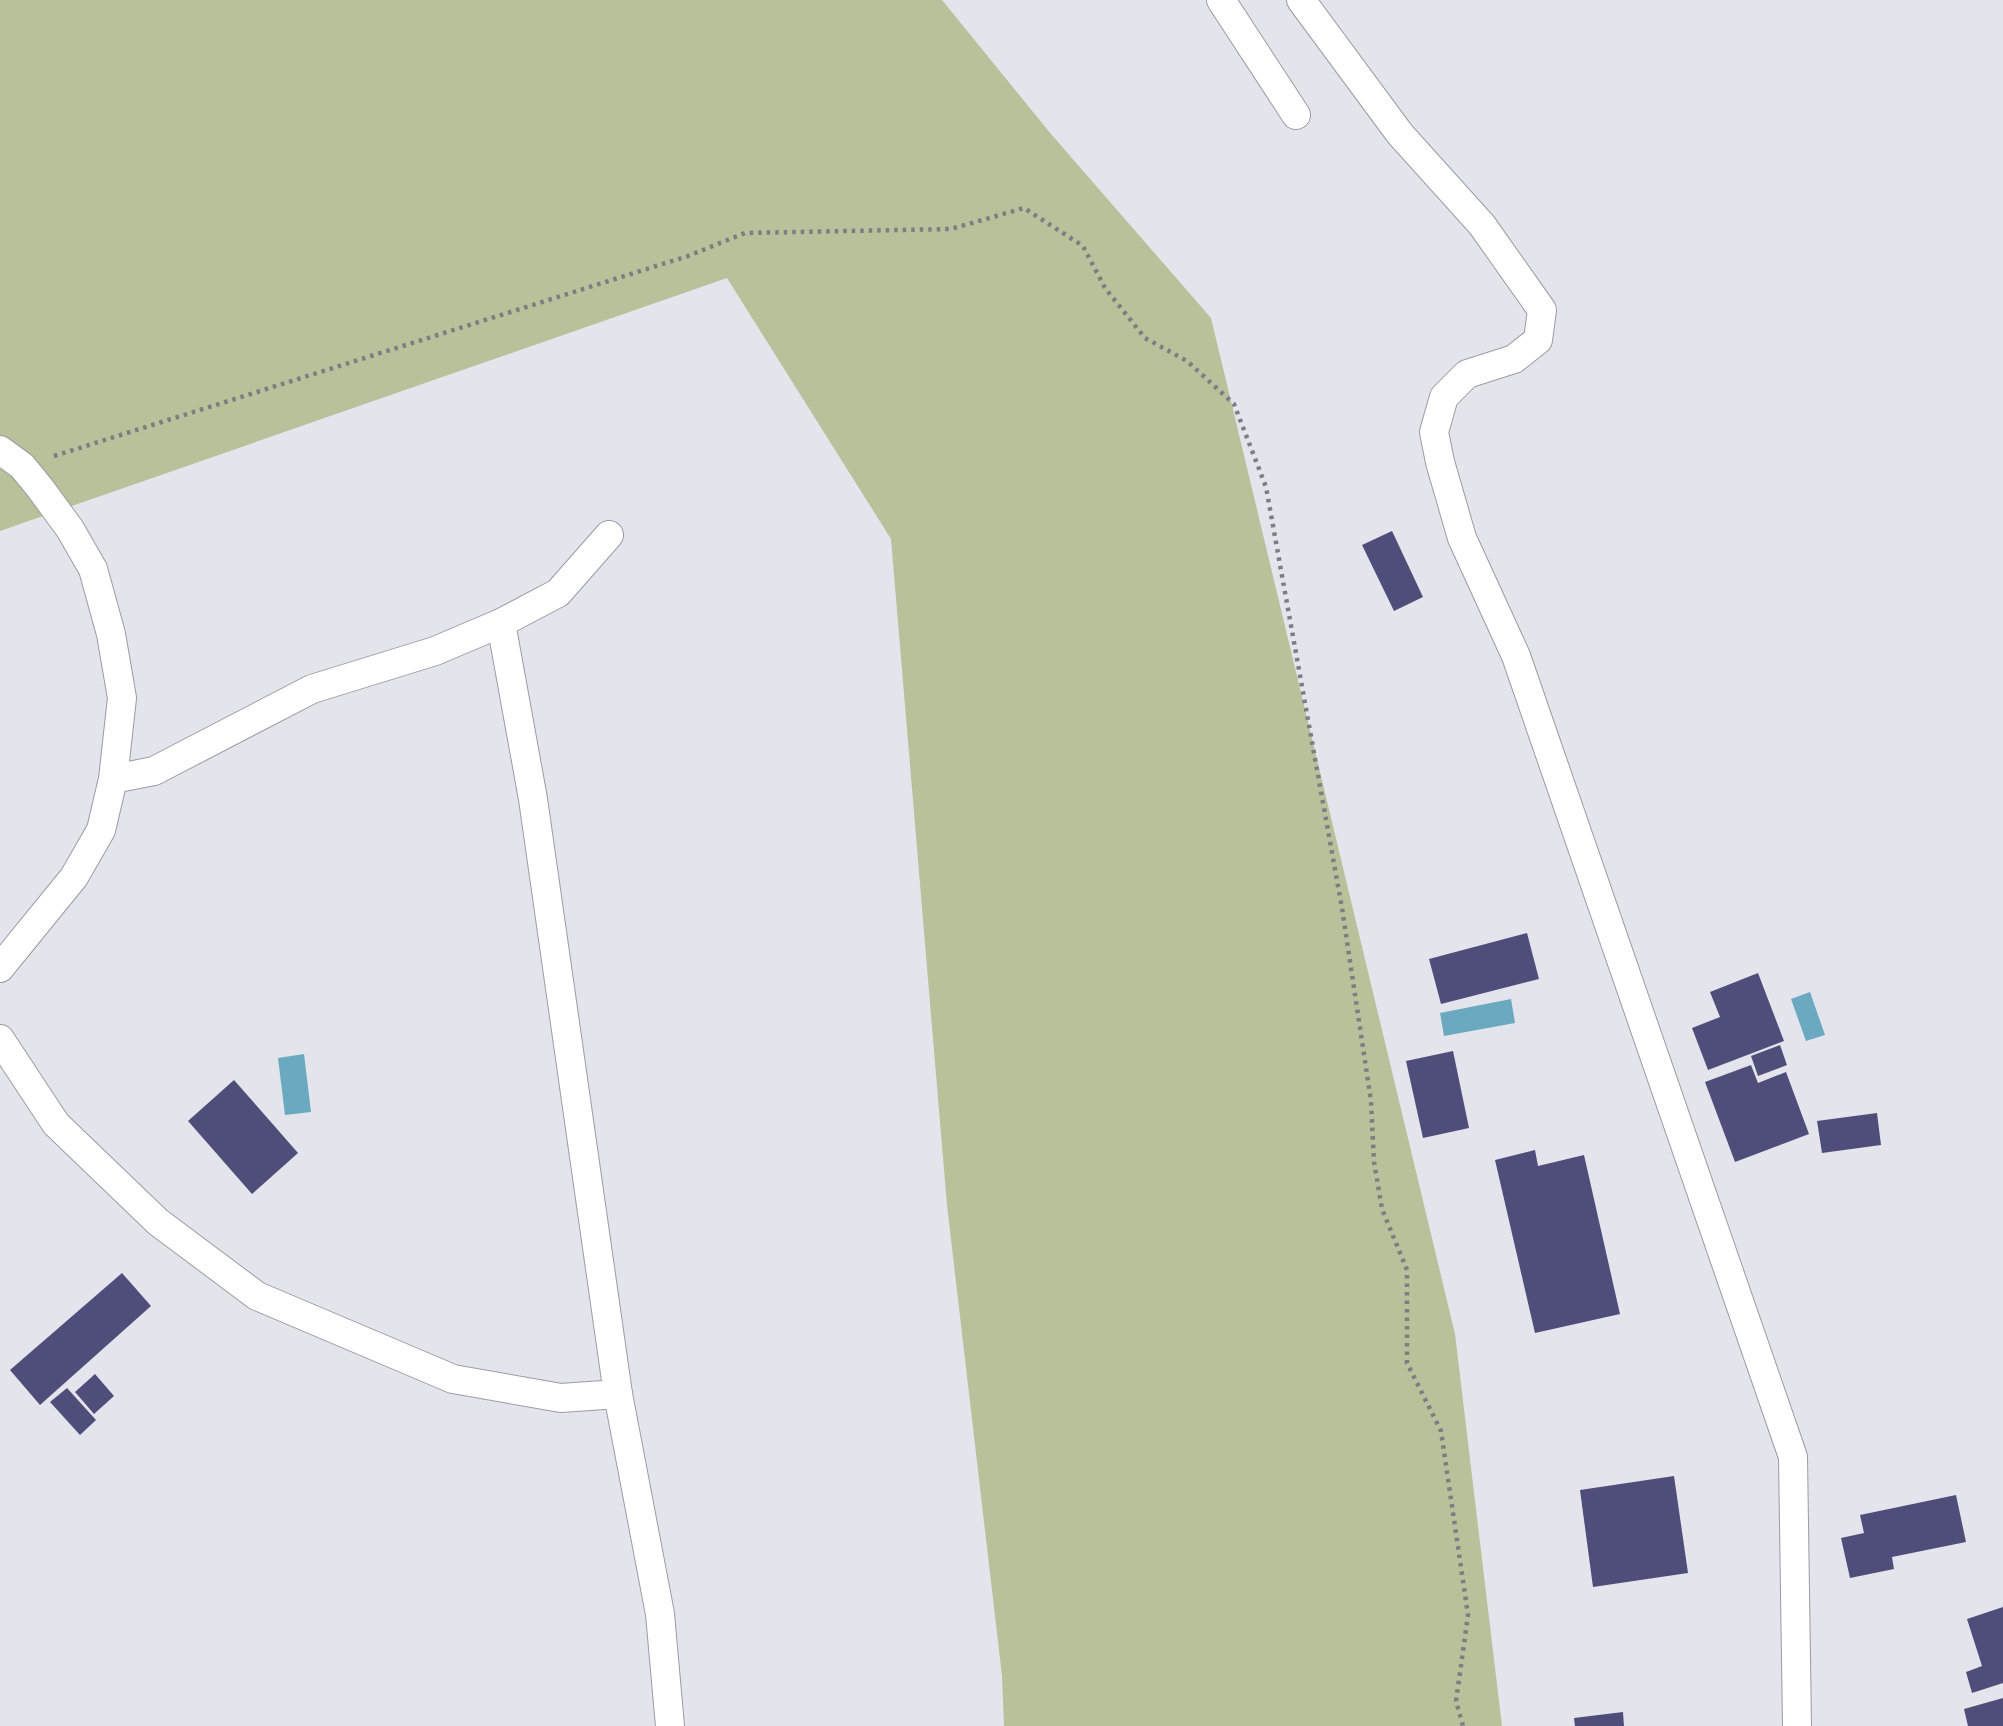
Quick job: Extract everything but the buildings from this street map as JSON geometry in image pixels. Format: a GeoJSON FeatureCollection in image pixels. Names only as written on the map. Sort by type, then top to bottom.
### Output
{"type":"FeatureCollection","features":[{"type":"Feature","properties":{"kind":"street"},"geometry":{"type":"LineString","coordinates":[[1221,0],[1296,115]]}},
{"type":"Feature","properties":{"kind":"street"},"geometry":{"type":"LineString","coordinates":[[1301,0],[1400,134],[1482,225],[1542,310],[1538,340],[1514,359],[1466,374],[1444,397],[1434,432],[1462,538],[1516,656],[1793,1457],[1797,1726]]}},
{"type":"Feature","properties":{"kind":"street"},"geometry":{"type":"LineString","coordinates":[[0,968],[74,877],[100,830],[113,779],[122,698],[111,635],[93,569],[70,529],[11,458]]}},
{"type":"Feature","properties":{"kind":"street"},"geometry":{"type":"LineString","coordinates":[[113,779],[155,771],[312,689],[435,651],[501,623],[558,593],[609,536]]}},
{"type":"Feature","properties":{"kind":"street"},"geometry":{"type":"LineString","coordinates":[[501,623],[533,799],[618,1394],[660,1614],[670,1726]]}},
{"type":"Feature","properties":{"kind":"street"},"geometry":{"type":"LineString","coordinates":[[0,1039],[56,1124],[158,1222],[257,1296],[453,1379],[561,1398],[618,1394]]}},
{"type":"Feature","properties":{"kind":"path"},"geometry":{"type":"LineString","coordinates":[[11,458],[688,256],[745,233],[951,229],[1024,208],[1083,246],[1105,288],[1145,338],[1187,362],[1234,404],[1266,486],[1342,908],[1371,1101],[1374,1162],[1382,1209],[1407,1270],[1406,1363],[1441,1431],[1468,1615],[1456,1701],[1463,1726]]}},
{"type":"Feature","properties":{"kind":"green space"},"geometry":{"type":"Polygon","coordinates":[[[0,0],[942,0],[1051,134],[1211,318],[1455,1334],[1502,1726],[1004,1726],[1002,1676],[947,1205],[891,539],[727,278],[0,531],[0,0]]]}},
{"type":"Feature","properties":{"kind":"water"},"geometry":{"type":"Polygon","coordinates":[[[1810,992],[1825,1035],[1806,1041],[1791,999],[1810,992]]]}},
{"type":"Feature","properties":{"kind":"water"},"geometry":{"type":"Polygon","coordinates":[[[1511,999],[1515,1023],[1444,1036],[1440,1013],[1511,999]]]}},
{"type":"Feature","properties":{"kind":"water"},"geometry":{"type":"Polygon","coordinates":[[[304,1054],[311,1112],[285,1115],[278,1058],[304,1054]]]}}]}
